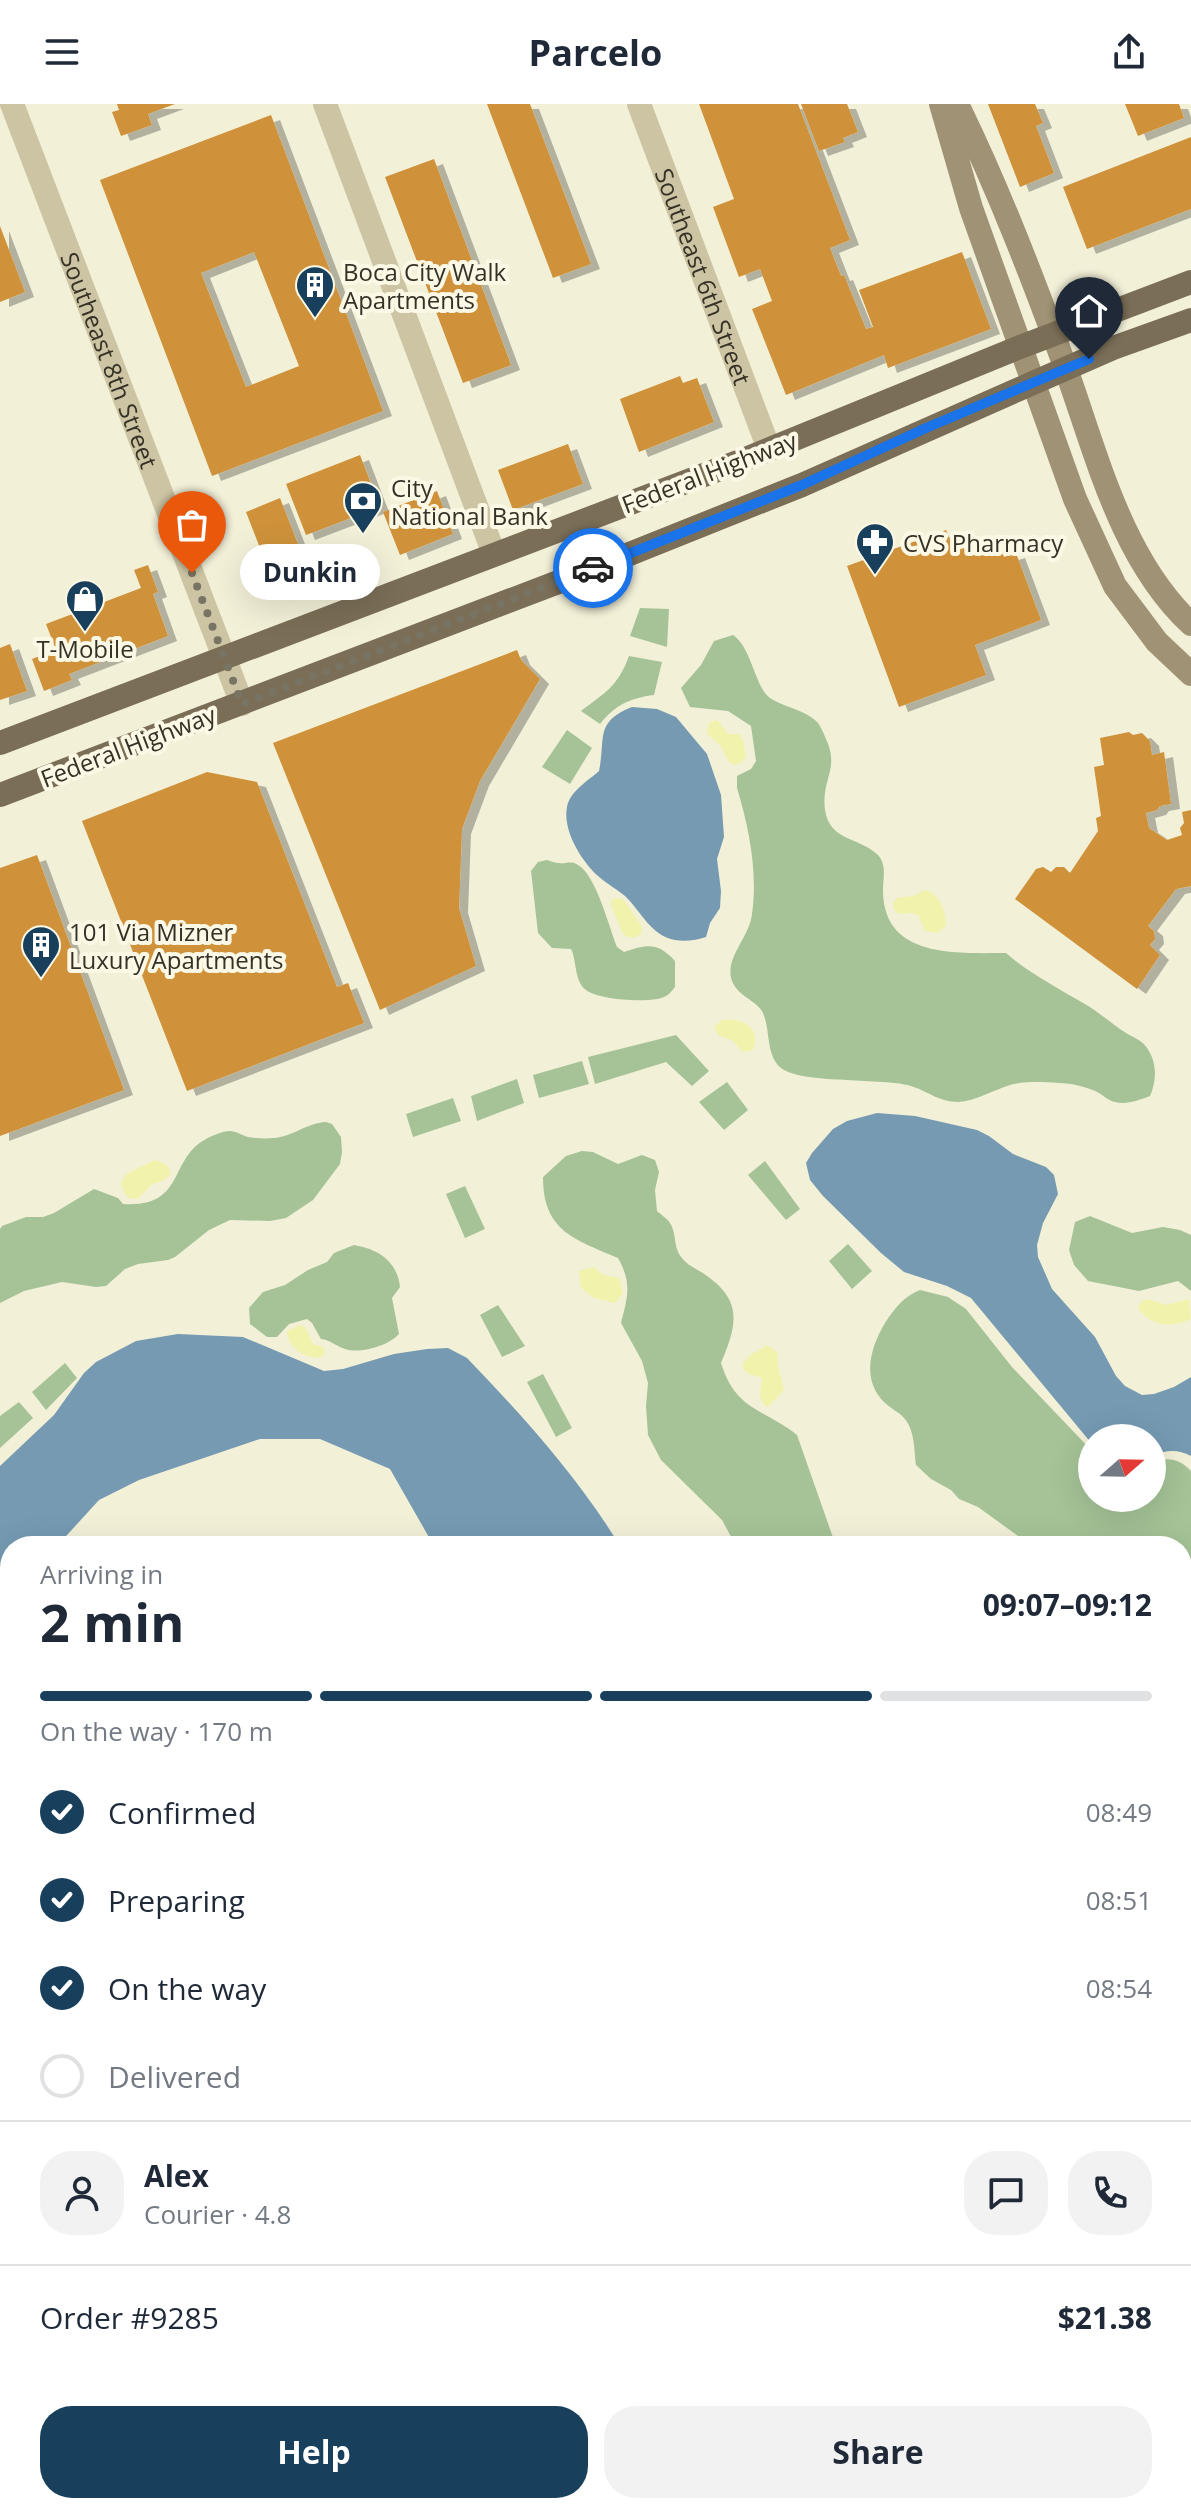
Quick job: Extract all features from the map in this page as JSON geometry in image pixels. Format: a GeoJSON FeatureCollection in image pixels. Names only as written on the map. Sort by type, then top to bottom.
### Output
{"type":"FeatureCollection","features":[{"type":"Feature","properties":{"kind":"main road"},"geometry":{"type":"LineString","coordinates":[[941,104],[971,208],[1075,499],[1115,586],[1157,642],[1191,674]]}},
{"type":"Feature","properties":{"kind":"main road"},"geometry":{"type":"LineString","coordinates":[[957,104],[1001,198],[1111,499],[1154,583],[1191,624]]}},
{"type":"Feature","properties":{"kind":"main road"},"geometry":{"type":"LineString","coordinates":[[971,208],[1001,198]]}},
{"type":"Feature","properties":{"kind":"main road","name":"Federal Highway"},"geometry":{"type":"LineString","coordinates":[[0,743],[769,449],[1052,334],[1191,282]]}},
{"type":"Feature","properties":{"kind":"main road","name":"Federal Highway"},"geometry":{"type":"LineString","coordinates":[[0,795],[802,485],[1065,369],[1191,320]]}},
{"type":"Feature","properties":{"kind":"street","name":"Southeast 8th Street"},"geometry":{"type":"LineString","coordinates":[[12,104],[242,704]]}},
{"type":"Feature","properties":{"kind":"street"},"geometry":{"type":"LineString","coordinates":[[325,104],[494,554]]}},
{"type":"Feature","properties":{"kind":"street","name":"Southeast 6th Street"},"geometry":{"type":"LineString","coordinates":[[639,104],[769,449]]}},
{"type":"Feature","properties":{"kind":"shaded area"},"geometry":{"type":"Polygon","coordinates":[[[640,608],[669,609],[667,647],[630,636],[640,608]]]}},
{"type":"Feature","properties":{"kind":"shaded area"},"geometry":{"type":"Polygon","coordinates":[[[733,635],[747,654],[765,693],[812,718],[820,726],[831,758],[824,799],[828,820],[839,834],[871,849],[881,859],[886,913],[895,929],[909,940],[926,947],[966,953],[1006,953],[1034,974],[1090,1007],[1147,1048],[1155,1071],[1150,1096],[1119,1103],[1079,1086],[1034,1082],[1010,1085],[978,1098],[958,1102],[938,1098],[907,1085],[822,1079],[791,1073],[776,1063],[762,1011],[738,990],[730,973],[734,956],[750,923],[754,898],[751,850],[737,788],[737,776],[751,769],[756,761],[751,726],[728,711],[690,707],[681,688],[701,665],[714,641],[733,635]]]}},
{"type":"Feature","properties":{"kind":"shaded area"},"geometry":{"type":"Polygon","coordinates":[[[629,656],[662,662],[654,695],[624,704],[600,724],[581,711],[616,682],[629,656]]]}},
{"type":"Feature","properties":{"kind":"shaded area"},"geometry":{"type":"Polygon","coordinates":[[[567,730],[592,748],[570,784],[542,767],[567,730]]]}},
{"type":"Feature","properties":{"kind":"shaded area"},"geometry":{"type":"Polygon","coordinates":[[[538,862],[573,863],[585,871],[596,890],[617,947],[624,952],[652,946],[663,950],[675,961],[675,987],[669,994],[650,1000],[626,1000],[592,993],[582,986],[571,949],[552,948],[538,933],[531,871],[538,862]]]}},
{"type":"Feature","properties":{"kind":"shaded area"},"geometry":{"type":"Polygon","coordinates":[[[676,1035],[709,1071],[692,1086],[666,1062],[595,1084],[588,1057],[676,1035]]]}},
{"type":"Feature","properties":{"kind":"shaded area"},"geometry":{"type":"Polygon","coordinates":[[[582,1061],[589,1084],[539,1098],[533,1075],[582,1061]]]}},
{"type":"Feature","properties":{"kind":"shaded area"},"geometry":{"type":"Polygon","coordinates":[[[517,1079],[524,1103],[477,1121],[471,1096],[517,1079]]]}},
{"type":"Feature","properties":{"kind":"shaded area"},"geometry":{"type":"Polygon","coordinates":[[[727,1082],[748,1110],[724,1130],[699,1102],[727,1082]]]}},
{"type":"Feature","properties":{"kind":"shaded area"},"geometry":{"type":"Polygon","coordinates":[[[453,1098],[461,1121],[413,1137],[406,1114],[453,1098]]]}},
{"type":"Feature","properties":{"kind":"shaded area"},"geometry":{"type":"Polygon","coordinates":[[[326,1122],[332,1124],[341,1137],[340,1164],[313,1200],[286,1218],[270,1221],[230,1220],[209,1230],[175,1257],[125,1269],[106,1286],[62,1282],[24,1291],[0,1303],[2,1226],[26,1217],[43,1217],[54,1213],[94,1189],[118,1198],[123,1204],[143,1203],[157,1198],[167,1190],[194,1148],[206,1139],[227,1131],[248,1137],[273,1138],[326,1122]]]}},
{"type":"Feature","properties":{"kind":"shaded area"},"geometry":{"type":"Polygon","coordinates":[[[582,1151],[593,1152],[618,1164],[642,1155],[655,1160],[659,1172],[655,1190],[657,1211],[670,1223],[679,1254],[719,1286],[732,1305],[733,1327],[721,1363],[727,1379],[743,1400],[797,1435],[832,1536],[731,1536],[722,1520],[661,1460],[648,1435],[648,1383],[642,1361],[621,1323],[627,1290],[622,1267],[618,1258],[564,1231],[555,1221],[544,1195],[543,1177],[566,1156],[582,1151]]]}},
{"type":"Feature","properties":{"kind":"shaded area"},"geometry":{"type":"Polygon","coordinates":[[[765,1161],[800,1209],[786,1220],[748,1175],[765,1161]]]}},
{"type":"Feature","properties":{"kind":"shaded area"},"geometry":{"type":"Polygon","coordinates":[[[465,1186],[485,1229],[465,1238],[446,1194],[465,1186]]]}},
{"type":"Feature","properties":{"kind":"shaded area"},"geometry":{"type":"Polygon","coordinates":[[[1090,1216],[1132,1233],[1163,1227],[1191,1235],[1191,1291],[1178,1281],[1139,1291],[1088,1281],[1074,1265],[1069,1250],[1075,1222],[1090,1216]]]}},
{"type":"Feature","properties":{"kind":"shaded area"},"geometry":{"type":"Polygon","coordinates":[[[848,1244],[872,1271],[852,1289],[829,1261],[848,1244]]]}},
{"type":"Feature","properties":{"kind":"shaded area"},"geometry":{"type":"Polygon","coordinates":[[[354,1245],[378,1253],[395,1270],[400,1287],[392,1298],[399,1334],[394,1338],[374,1348],[351,1350],[321,1339],[307,1319],[289,1324],[277,1337],[267,1337],[250,1324],[249,1308],[263,1292],[285,1285],[327,1262],[334,1253],[354,1245]]]}},
{"type":"Feature","properties":{"kind":"shaded area"},"geometry":{"type":"Polygon","coordinates":[[[920,1290],[948,1297],[966,1309],[1012,1367],[1078,1436],[1078,1512],[1166,1512],[1166,1460],[1173,1460],[1191,1471],[1191,1536],[1018,1536],[931,1479],[916,1465],[908,1423],[877,1394],[870,1374],[875,1343],[900,1304],[920,1290]]]}},
{"type":"Feature","properties":{"kind":"shaded area"},"geometry":{"type":"Polygon","coordinates":[[[498,1305],[525,1346],[502,1357],[480,1315],[498,1305]]]}},
{"type":"Feature","properties":{"kind":"shaded area"},"geometry":{"type":"Polygon","coordinates":[[[65,1363],[77,1378],[46,1410],[32,1392],[65,1363]]]}},
{"type":"Feature","properties":{"kind":"shaded area"},"geometry":{"type":"Polygon","coordinates":[[[543,1374],[572,1428],[556,1437],[527,1382],[543,1374]]]}},
{"type":"Feature","properties":{"kind":"shaded area"},"geometry":{"type":"Polygon","coordinates":[[[19,1402],[33,1418],[0,1448],[0,1416],[19,1402]]]}},
{"type":"Feature","properties":{"kind":"sand"},"geometry":{"type":"Polygon","coordinates":[[[717,720],[728,734],[739,734],[743,741],[746,756],[741,763],[734,765],[728,761],[721,746],[708,735],[710,722],[717,720]]]}},
{"type":"Feature","properties":{"kind":"sand"},"geometry":{"type":"Polygon","coordinates":[[[925,890],[935,895],[945,914],[946,925],[938,933],[925,931],[918,915],[899,914],[894,910],[893,903],[897,898],[913,896],[925,890]]]}},
{"type":"Feature","properties":{"kind":"sand"},"geometry":{"type":"Polygon","coordinates":[[[615,898],[624,900],[642,927],[641,934],[634,938],[622,932],[610,902],[615,898]]]}},
{"type":"Feature","properties":{"kind":"sand"},"geometry":{"type":"Polygon","coordinates":[[[722,1020],[737,1020],[748,1025],[755,1035],[753,1050],[743,1052],[733,1041],[718,1035],[714,1027],[722,1020]]]}},
{"type":"Feature","properties":{"kind":"sand"},"geometry":{"type":"Polygon","coordinates":[[[155,1160],[167,1165],[171,1173],[166,1179],[151,1185],[139,1198],[129,1198],[121,1184],[126,1174],[155,1160]]]}},
{"type":"Feature","properties":{"kind":"sand"},"geometry":{"type":"Polygon","coordinates":[[[594,1267],[603,1275],[619,1278],[623,1293],[615,1303],[594,1298],[581,1288],[579,1271],[594,1267]]]}},
{"type":"Feature","properties":{"kind":"sand"},"geometry":{"type":"Polygon","coordinates":[[[1148,1299],[1166,1305],[1189,1299],[1191,1319],[1169,1325],[1155,1322],[1138,1308],[1141,1302],[1148,1299]]]}},
{"type":"Feature","properties":{"kind":"sand"},"geometry":{"type":"Polygon","coordinates":[[[300,1325],[305,1327],[313,1344],[323,1347],[325,1352],[322,1357],[304,1355],[291,1343],[287,1331],[300,1325]]]}},
{"type":"Feature","properties":{"kind":"sand"},"geometry":{"type":"Polygon","coordinates":[[[767,1345],[777,1352],[784,1390],[768,1407],[760,1397],[762,1378],[747,1373],[742,1364],[767,1345]]]}},
{"type":"Feature","properties":{"kind":"water"},"geometry":{"type":"Polygon","coordinates":[[[632,707],[657,709],[676,717],[707,754],[721,795],[724,837],[717,859],[720,908],[710,923],[706,937],[679,941],[659,934],[625,896],[591,869],[569,832],[566,815],[569,801],[599,771],[607,725],[632,707]]]}},
{"type":"Feature","properties":{"kind":"water"},"geometry":{"type":"Polygon","coordinates":[[[877,1113],[915,1116],[977,1130],[1013,1154],[1046,1167],[1054,1175],[1058,1194],[1043,1223],[1037,1245],[1038,1257],[1052,1289],[1095,1337],[1116,1376],[1125,1386],[1142,1395],[1154,1394],[1191,1377],[1191,1456],[1166,1452],[1166,1424],[1078,1424],[1078,1427],[971,1298],[947,1286],[904,1272],[881,1253],[810,1180],[806,1163],[812,1153],[833,1129],[847,1121],[877,1113]]]}},
{"type":"Feature","properties":{"kind":"water"},"geometry":{"type":"Polygon","coordinates":[[[178,1334],[243,1337],[324,1371],[343,1369],[394,1354],[448,1348],[467,1358],[529,1425],[568,1471],[614,1536],[428,1536],[390,1469],[320,1439],[260,1439],[139,1480],[99,1500],[66,1536],[0,1536],[0,1466],[54,1415],[84,1373],[96,1362],[136,1341],[178,1334]]]}},
{"type":"Feature","properties":{"kind":"building"},"geometry":{"type":"Polygon","coordinates":[[[117,104],[175,104],[148,114],[152,125],[121,136],[112,112],[119,110],[117,104]]]}},
{"type":"Feature","properties":{"kind":"building"},"geometry":{"type":"Polygon","coordinates":[[[487,104],[530,104],[591,264],[553,278],[487,104]]]}},
{"type":"Feature","properties":{"kind":"building"},"geometry":{"type":"Polygon","coordinates":[[[699,104],[798,104],[850,240],[830,248],[866,329],[873,327],[859,290],[962,252],[991,329],[888,368],[884,355],[786,395],[752,309],[772,301],[760,269],[739,277],[713,207],[734,199],[699,104]]]}},
{"type":"Feature","properties":{"kind":"building"},"geometry":{"type":"Polygon","coordinates":[[[801,104],[847,104],[858,132],[843,138],[845,142],[819,151],[801,104]]]}},
{"type":"Feature","properties":{"kind":"building"},"geometry":{"type":"Polygon","coordinates":[[[988,104],[1035,104],[1043,123],[1036,126],[1054,173],[1020,187],[988,104]]]}},
{"type":"Feature","properties":{"kind":"building"},"geometry":{"type":"Polygon","coordinates":[[[1125,104],[1179,104],[1184,118],[1138,136],[1125,104]]]}},
{"type":"Feature","properties":{"kind":"building","name":"Boca City Walk Apartments"},"geometry":{"type":"Polygon","coordinates":[[[271,115],[383,411],[212,476],[100,180],[271,115]],[[254,252],[201,273],[246,387],[299,366],[254,252]]]}},
{"type":"Feature","properties":{"kind":"building"},"geometry":{"type":"Polygon","coordinates":[[[1191,137],[1191,209],[1087,249],[1063,187],[1191,137]]]}},
{"type":"Feature","properties":{"kind":"building"},"geometry":{"type":"Polygon","coordinates":[[[434,159],[511,365],[463,383],[385,177],[434,159]]]}},
{"type":"Feature","properties":{"kind":"building"},"geometry":{"type":"Polygon","coordinates":[[[0,226],[25,292],[0,302],[0,226]]]}},
{"type":"Feature","properties":{"kind":"building"},"geometry":{"type":"Polygon","coordinates":[[[680,376],[683,383],[697,378],[714,422],[639,452],[620,399],[680,376]]]}},
{"type":"Feature","properties":{"kind":"building"},"geometry":{"type":"Polygon","coordinates":[[[568,444],[583,484],[513,510],[498,470],[568,444]]]}},
{"type":"Feature","properties":{"kind":"building"},"geometry":{"type":"Polygon","coordinates":[[[360,455],[380,507],[306,535],[286,484],[360,455]]]}},
{"type":"Feature","properties":{"kind":"building"},"geometry":{"type":"Polygon","coordinates":[[[437,491],[453,534],[400,555],[383,512],[437,491]]]}},
{"type":"Feature","properties":{"kind":"building"},"geometry":{"type":"Polygon","coordinates":[[[280,498],[301,552],[267,566],[246,512],[280,498]]]}},
{"type":"Feature","properties":{"kind":"building"},"geometry":{"type":"Polygon","coordinates":[[[946,530],[952,545],[977,535],[985,556],[1002,550],[1004,557],[1016,553],[1041,620],[975,645],[986,675],[899,707],[847,566],[946,530]]]}},
{"type":"Feature","properties":{"kind":"building"},"geometry":{"type":"Polygon","coordinates":[[[148,565],[158,592],[153,594],[168,636],[69,674],[72,680],[44,691],[32,659],[56,650],[46,624],[141,588],[134,570],[148,565]]]}},
{"type":"Feature","properties":{"kind":"building"},"geometry":{"type":"Polygon","coordinates":[[[10,644],[27,691],[0,700],[0,648],[10,644]]]}},
{"type":"Feature","properties":{"kind":"building"},"geometry":{"type":"Polygon","coordinates":[[[517,650],[521,660],[540,679],[480,781],[462,829],[459,908],[476,966],[380,1010],[273,743],[517,650]]]}},
{"type":"Feature","properties":{"kind":"building"},"geometry":{"type":"Polygon","coordinates":[[[1129,732],[1133,735],[1142,733],[1150,741],[1152,755],[1164,752],[1171,804],[1146,813],[1149,828],[1167,840],[1182,835],[1182,812],[1191,810],[1191,886],[1176,889],[1148,926],[1154,931],[1155,939],[1150,945],[1160,955],[1137,989],[1015,899],[1036,869],[1043,867],[1051,872],[1056,867],[1064,867],[1070,873],[1098,831],[1096,818],[1101,816],[1094,767],[1104,765],[1100,738],[1129,732]]]}},
{"type":"Feature","properties":{"kind":"building"},"geometry":{"type":"Polygon","coordinates":[[[207,772],[257,782],[337,987],[348,983],[364,1023],[187,1091],[82,821],[207,772]]]}},
{"type":"Feature","properties":{"kind":"building","name":"101 Via Mizner Luxury Apartments"},"geometry":{"type":"Polygon","coordinates":[[[37,855],[124,1090],[0,1136],[0,868],[37,855]]]}},
{"type":"Feature","properties":{"kind":"way so far"},"geometry":{"type":"LineString","coordinates":[[192,573],[242,704],[593,568]]}},
{"type":"Feature","properties":{"kind":"place","name":"Boca City Walk Apartments"},"geometry":{"type":"Point","coordinates":[315,319]}},
{"type":"Feature","properties":{"kind":"place","name":"City National Bank"},"geometry":{"type":"Point","coordinates":[363,535]}},
{"type":"Feature","properties":{"kind":"place","name":"Dunkin"},"geometry":{"type":"Point","coordinates":[192,573]}},
{"type":"Feature","properties":{"kind":"place","name":"CVS Pharmacy"},"geometry":{"type":"Point","coordinates":[875,576]}},
{"type":"Feature","properties":{"kind":"place","name":"T-Mobile"},"geometry":{"type":"Point","coordinates":[85,633]}},
{"type":"Feature","properties":{"kind":"place","name":"101 Via Mizner Luxury Apartments"},"geometry":{"type":"Point","coordinates":[41,979]}},
{"type":"Feature","properties":{"kind":"route"},"geometry":{"type":"LineString","coordinates":[[593,568],[802,485],[1089,359]]}}]}
